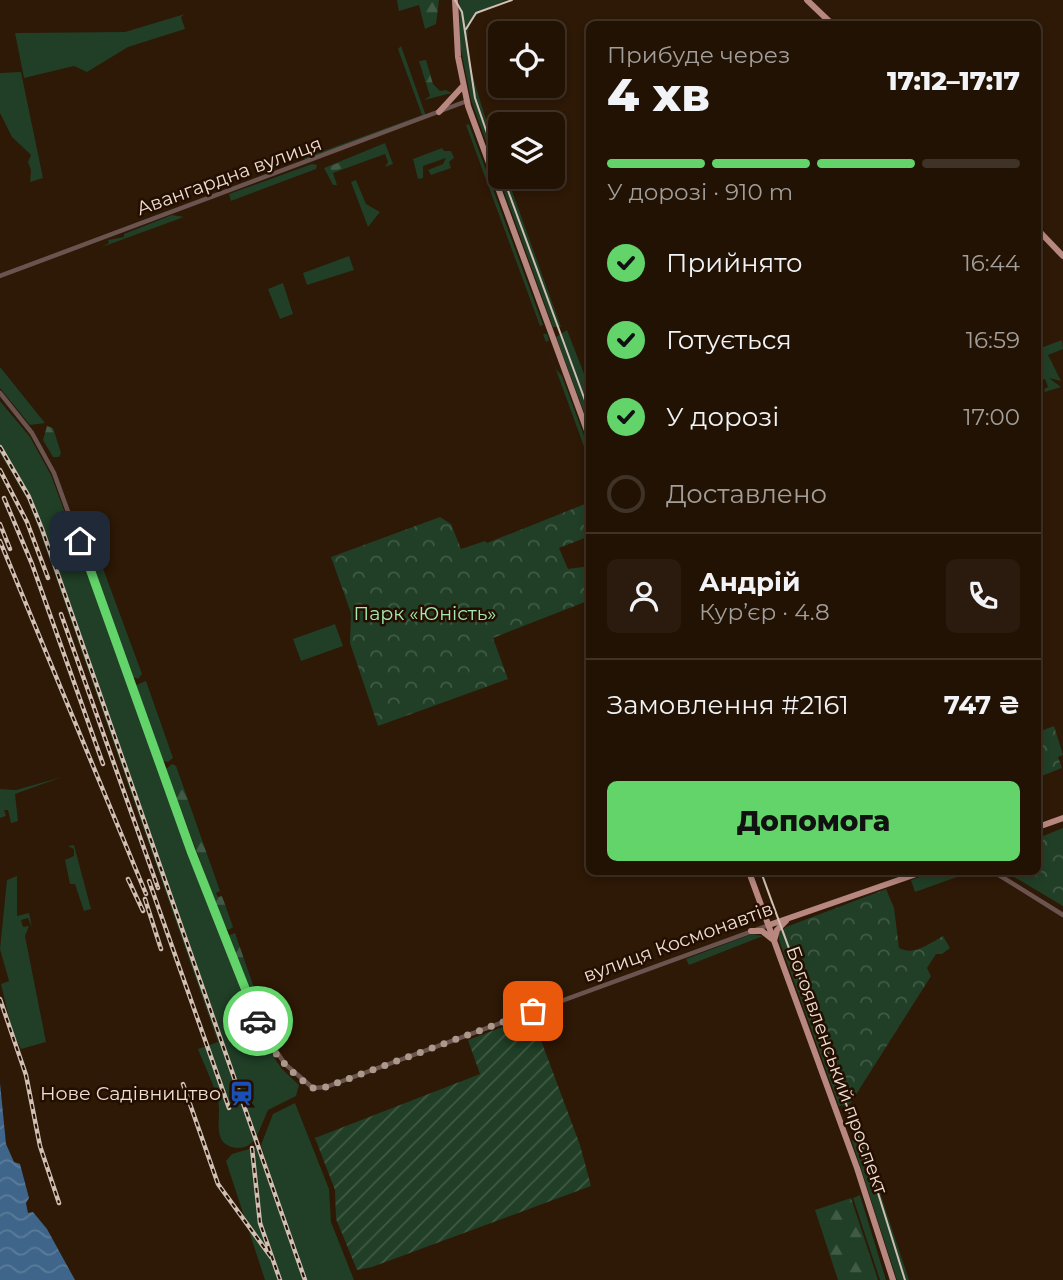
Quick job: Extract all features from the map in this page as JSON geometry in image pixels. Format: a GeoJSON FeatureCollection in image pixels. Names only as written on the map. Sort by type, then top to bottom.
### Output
{"type":"FeatureCollection","features":[{"type":"Feature","properties":{"kind":"main road"},"geometry":{"type":"LineString","coordinates":[[455,0],[455,35],[467,101],[586,428]]}},
{"type":"Feature","properties":{"kind":"main road"},"geometry":{"type":"LineString","coordinates":[[807,0],[829,21]]}},
{"type":"Feature","properties":{"kind":"main road"},"geometry":{"type":"LineString","coordinates":[[439,112],[463,86]]}},
{"type":"Feature","properties":{"kind":"main road"},"geometry":{"type":"LineString","coordinates":[[1041,233],[1063,256]]}},
{"type":"Feature","properties":{"kind":"main road"},"geometry":{"type":"LineString","coordinates":[[1041,826],[1063,818]]}},
{"type":"Feature","properties":{"kind":"main road","name":"Богоявленський проспект"},"geometry":{"type":"LineString","coordinates":[[750,875],[861,1177],[893,1280]]}},
{"type":"Feature","properties":{"kind":"main road","name":"вулиця Космонавтів"},"geometry":{"type":"LineString","coordinates":[[769,925],[914,875]]}},
{"type":"Feature","properties":{"kind":"main road"},"geometry":{"type":"LineString","coordinates":[[764,911],[771,916],[787,920]]}},
{"type":"Feature","properties":{"kind":"main road"},"geometry":{"type":"LineString","coordinates":[[775,943],[777,930],[787,920]]}},
{"type":"Feature","properties":{"kind":"main road"},"geometry":{"type":"LineString","coordinates":[[751,930],[767,934],[775,943]]}},
{"type":"Feature","properties":{"kind":"street","name":"Авангардна вулиця"},"geometry":{"type":"LineString","coordinates":[[0,276],[467,101]]}},
{"type":"Feature","properties":{"kind":"street","name":"вулиця Космонавтів"},"geometry":{"type":"LineString","coordinates":[[0,393],[32,433],[54,472],[196,863],[260,1027],[267,1042],[301,1080],[313,1088],[326,1087],[769,925]]}},
{"type":"Feature","properties":{"kind":"street"},"geometry":{"type":"LineString","coordinates":[[999,875],[1063,915]]}},
{"type":"Feature","properties":{"kind":"green space"},"geometry":{"type":"Polygon","coordinates":[[[397,0],[439,0],[436,24],[425,29],[419,5],[399,11],[397,0]]]}},
{"type":"Feature","properties":{"kind":"green space"},"geometry":{"type":"Polygon","coordinates":[[[459,0],[506,0],[483,10],[473,19],[468,32],[472,72],[488,126],[488,147],[471,100],[460,45],[459,0]]]}},
{"type":"Feature","properties":{"kind":"green space"},"geometry":{"type":"Polygon","coordinates":[[[185,14],[181,17],[185,29],[128,47],[87,72],[74,66],[24,78],[15,33],[125,32],[185,14]]]}},
{"type":"Feature","properties":{"kind":"green space"},"geometry":{"type":"Polygon","coordinates":[[[401,46],[426,116],[306,161],[304,158],[422,115],[398,49],[401,46]]]}},
{"type":"Feature","properties":{"kind":"green space"},"geometry":{"type":"Polygon","coordinates":[[[426,60],[433,84],[440,91],[451,93],[424,100],[430,96],[419,61],[426,60]]]}},
{"type":"Feature","properties":{"kind":"green space"},"geometry":{"type":"Polygon","coordinates":[[[21,72],[43,178],[30,182],[31,170],[28,162],[31,155],[12,137],[0,113],[0,73],[21,72]]]}},
{"type":"Feature","properties":{"kind":"green space"},"geometry":{"type":"Polygon","coordinates":[[[469,124],[488,176],[488,185],[466,125],[469,124]]]}},
{"type":"Feature","properties":{"kind":"green space"},"geometry":{"type":"Polygon","coordinates":[[[385,143],[393,164],[385,167],[388,162],[385,154],[333,173],[337,185],[333,185],[324,168],[385,143]]]}},
{"type":"Feature","properties":{"kind":"green space"},"geometry":{"type":"Polygon","coordinates":[[[383,146],[386,151],[332,172],[330,167],[333,165],[383,146]]]}},
{"type":"Feature","properties":{"kind":"green space"},"geometry":{"type":"Polygon","coordinates":[[[442,148],[444,151],[451,151],[454,158],[449,162],[451,168],[431,175],[428,170],[443,164],[446,158],[423,166],[423,178],[418,179],[413,159],[442,148]]]}},
{"type":"Feature","properties":{"kind":"green space"},"geometry":{"type":"Polygon","coordinates":[[[312,164],[317,165],[316,169],[231,201],[229,194],[312,164]]]}},
{"type":"Feature","properties":{"kind":"green space"},"geometry":{"type":"Polygon","coordinates":[[[356,180],[366,204],[380,212],[368,227],[351,182],[356,180]]]}},
{"type":"Feature","properties":{"kind":"green space"},"geometry":{"type":"Polygon","coordinates":[[[490,189],[493,189],[543,325],[540,326],[490,189]]]}},
{"type":"Feature","properties":{"kind":"green space"},"geometry":{"type":"Polygon","coordinates":[[[503,189],[511,189],[561,327],[553,327],[503,189]]]}},
{"type":"Feature","properties":{"kind":"green space"},"geometry":{"type":"Polygon","coordinates":[[[172,215],[184,217],[102,247],[109,243],[108,240],[124,237],[124,234],[172,215]]]}},
{"type":"Feature","properties":{"kind":"green space"},"geometry":{"type":"Polygon","coordinates":[[[349,256],[354,270],[307,285],[303,273],[349,256]]]}},
{"type":"Feature","properties":{"kind":"green space"},"geometry":{"type":"Polygon","coordinates":[[[283,283],[293,314],[280,319],[268,289],[283,283]]]}},
{"type":"Feature","properties":{"kind":"green space"},"geometry":{"type":"Polygon","coordinates":[[[567,330],[586,379],[586,417],[556,337],[567,330]]]}},
{"type":"Feature","properties":{"kind":"green space"},"geometry":{"type":"Polygon","coordinates":[[[543,334],[547,334],[549,340],[546,342],[556,369],[562,376],[586,441],[586,452],[543,334]]]}},
{"type":"Feature","properties":{"kind":"green space"},"geometry":{"type":"Polygon","coordinates":[[[1062,340],[1063,349],[1048,355],[1061,381],[1049,378],[1061,387],[1045,392],[1044,389],[1048,387],[1045,379],[1041,380],[1041,348],[1062,340]]]}},
{"type":"Feature","properties":{"kind":"green space"},"geometry":{"type":"Polygon","coordinates":[[[0,367],[45,423],[30,425],[0,388],[0,367]]]}},
{"type":"Feature","properties":{"kind":"green space"},"geometry":{"type":"Polygon","coordinates":[[[0,401],[30,437],[51,475],[256,1032],[282,1069],[299,1085],[296,1096],[268,1110],[257,1136],[38,518],[256,1138],[245,1147],[229,1146],[220,1136],[218,1101],[198,1049],[218,1042],[39,529],[27,499],[0,453],[0,448],[32,504],[0,445],[0,401]]]}},
{"type":"Feature","properties":{"kind":"green space"},"geometry":{"type":"Polygon","coordinates":[[[47,426],[53,428],[61,453],[59,457],[53,457],[43,440],[47,426]]]}},
{"type":"Feature","properties":{"kind":"green space","name":"Парк «Юність»"},"geometry":{"type":"Polygon","coordinates":[[[586,504],[586,538],[559,548],[568,569],[586,567],[586,602],[493,638],[508,679],[378,726],[350,643],[351,613],[331,557],[440,517],[451,524],[461,549],[485,541],[487,543],[586,504]]]}},
{"type":"Feature","properties":{"kind":"green space"},"geometry":{"type":"Polygon","coordinates":[[[97,561],[101,563],[142,674],[138,679],[133,677],[91,567],[97,561]]]}},
{"type":"Feature","properties":{"kind":"green space"},"geometry":{"type":"Polygon","coordinates":[[[335,624],[343,646],[301,661],[293,639],[335,624]]]}},
{"type":"Feature","properties":{"kind":"green space"},"geometry":{"type":"Polygon","coordinates":[[[146,681],[173,758],[168,762],[163,761],[136,685],[146,681]]]}},
{"type":"Feature","properties":{"kind":"green space"},"geometry":{"type":"Polygon","coordinates":[[[1054,726],[1063,755],[1058,757],[1062,768],[1041,776],[1041,731],[1054,726]]]}},
{"type":"Feature","properties":{"kind":"green space"},"geometry":{"type":"Polygon","coordinates":[[[172,764],[176,766],[220,891],[216,893],[218,897],[222,896],[233,927],[229,930],[225,928],[166,769],[172,764]]]}},
{"type":"Feature","properties":{"kind":"green space"},"geometry":{"type":"Polygon","coordinates":[[[62,777],[15,794],[18,821],[11,823],[8,810],[4,810],[6,816],[0,818],[0,789],[16,790],[62,777]]]}},
{"type":"Feature","properties":{"kind":"green space"},"geometry":{"type":"Polygon","coordinates":[[[1063,828],[1063,906],[1011,875],[1041,875],[1041,837],[1063,828]]]}},
{"type":"Feature","properties":{"kind":"green space"},"geometry":{"type":"Polygon","coordinates":[[[74,845],[91,909],[84,911],[75,884],[70,884],[65,860],[74,856],[74,849],[68,846],[74,845]]]}},
{"type":"Feature","properties":{"kind":"green space"},"geometry":{"type":"Polygon","coordinates":[[[925,875],[963,875],[915,892],[911,880],[925,875]]]}},
{"type":"Feature","properties":{"kind":"green space"},"geometry":{"type":"Polygon","coordinates":[[[17,876],[17,916],[29,913],[32,927],[28,918],[21,920],[23,927],[29,926],[25,936],[46,1042],[21,1049],[12,1031],[1,984],[9,981],[0,949],[7,880],[17,876]]]}},
{"type":"Feature","properties":{"kind":"green space"},"geometry":{"type":"Polygon","coordinates":[[[886,889],[894,908],[899,948],[916,950],[943,936],[950,948],[942,954],[936,954],[927,968],[931,976],[850,1104],[786,927],[886,889]]]}},
{"type":"Feature","properties":{"kind":"green space"},"geometry":{"type":"Polygon","coordinates":[[[786,927],[850,1104],[839,1106],[779,940],[779,932],[786,927]]]}},
{"type":"Feature","properties":{"kind":"green space"},"geometry":{"type":"Polygon","coordinates":[[[235,933],[267,1025],[264,1027],[227,936],[235,933]]]}},
{"type":"Feature","properties":{"kind":"green space"},"geometry":{"type":"Polygon","coordinates":[[[752,934],[763,936],[689,965],[686,959],[752,934]]]}},
{"type":"Feature","properties":{"kind":"green space"},"geometry":{"type":"Polygon","coordinates":[[[532,1016],[580,1145],[591,1186],[372,1267],[357,1270],[336,1219],[335,1190],[315,1138],[480,1074],[468,1040],[532,1016]]]}},
{"type":"Feature","properties":{"kind":"green space"},"geometry":{"type":"Polygon","coordinates":[[[295,1103],[329,1189],[331,1222],[354,1280],[306,1280],[304,1276],[305,1280],[265,1280],[226,1161],[232,1154],[259,1146],[275,1191],[261,1145],[273,1114],[295,1103]]]}},
{"type":"Feature","properties":{"kind":"green space"},"geometry":{"type":"Polygon","coordinates":[[[859,1129],[909,1280],[897,1280],[852,1141],[859,1129]]]}},
{"type":"Feature","properties":{"kind":"green space"},"geometry":{"type":"Polygon","coordinates":[[[860,1195],[886,1280],[880,1280],[853,1198],[860,1195]]]}},
{"type":"Feature","properties":{"kind":"green space"},"geometry":{"type":"Polygon","coordinates":[[[851,1198],[878,1280],[838,1280],[815,1210],[851,1198]]]}},
{"type":"Feature","properties":{"kind":"water"},"geometry":{"type":"Polygon","coordinates":[[[0,1083],[6,1144],[14,1162],[20,1164],[29,1198],[26,1203],[28,1213],[33,1212],[47,1229],[75,1280],[0,1280],[0,1083]]]}},
{"type":"Feature","properties":{"kind":"tram line"},"geometry":{"type":"LineString","coordinates":[[455,0],[462,12],[475,98],[488,136]]}},
{"type":"Feature","properties":{"kind":"tram line"},"geometry":{"type":"LineString","coordinates":[[466,29],[476,13],[512,0]]}},
{"type":"Feature","properties":{"kind":"tram line"},"geometry":{"type":"LineString","coordinates":[[507,189],[586,403]]}},
{"type":"Feature","properties":{"kind":"tram line"},"geometry":{"type":"LineString","coordinates":[[762,875],[874,1180],[905,1280]]}},
{"type":"Feature","properties":{"kind":"railway"},"geometry":{"type":"LineString","coordinates":[[0,447],[29,497],[42,529],[305,1280]]}},
{"type":"Feature","properties":{"kind":"railway"},"geometry":{"type":"LineString","coordinates":[[0,470],[27,522],[48,578]]}},
{"type":"Feature","properties":{"kind":"railway"},"geometry":{"type":"LineString","coordinates":[[4,498],[32,564],[103,764]]}},
{"type":"Feature","properties":{"kind":"railway"},"geometry":{"type":"LineString","coordinates":[[0,524],[10,549]]}},
{"type":"Feature","properties":{"kind":"railway"},"geometry":{"type":"LineString","coordinates":[[0,541],[146,894]]}},
{"type":"Feature","properties":{"kind":"railway"},"geometry":{"type":"LineString","coordinates":[[61,614],[158,888]]}},
{"type":"Feature","properties":{"kind":"railway"},"geometry":{"type":"LineString","coordinates":[[128,879],[143,911]]}},
{"type":"Feature","properties":{"kind":"railway"},"geometry":{"type":"LineString","coordinates":[[149,881],[229,1108]]}},
{"type":"Feature","properties":{"kind":"railway"},"geometry":{"type":"LineString","coordinates":[[145,899],[161,949]]}},
{"type":"Feature","properties":{"kind":"railway"},"geometry":{"type":"LineString","coordinates":[[0,999],[26,1075],[40,1146],[59,1203]]}},
{"type":"Feature","properties":{"kind":"railway"},"geometry":{"type":"LineString","coordinates":[[183,1084],[218,1184],[271,1257]]}},
{"type":"Feature","properties":{"kind":"railway"},"geometry":{"type":"LineString","coordinates":[[252,1148],[260,1223],[280,1280]]}},
{"type":"Feature","properties":{"kind":"way so far"},"geometry":{"type":"LineString","coordinates":[[258,1021],[267,1042],[285,1064],[313,1088],[326,1087],[533,1011]]}},
{"type":"Feature","properties":{"kind":"place","name":"Нове Садівництво"},"geometry":{"type":"Point","coordinates":[241,1093]}},
{"type":"Feature","properties":{"kind":"route"},"geometry":{"type":"LineString","coordinates":[[80,541],[191,851],[258,1021]]}}]}
